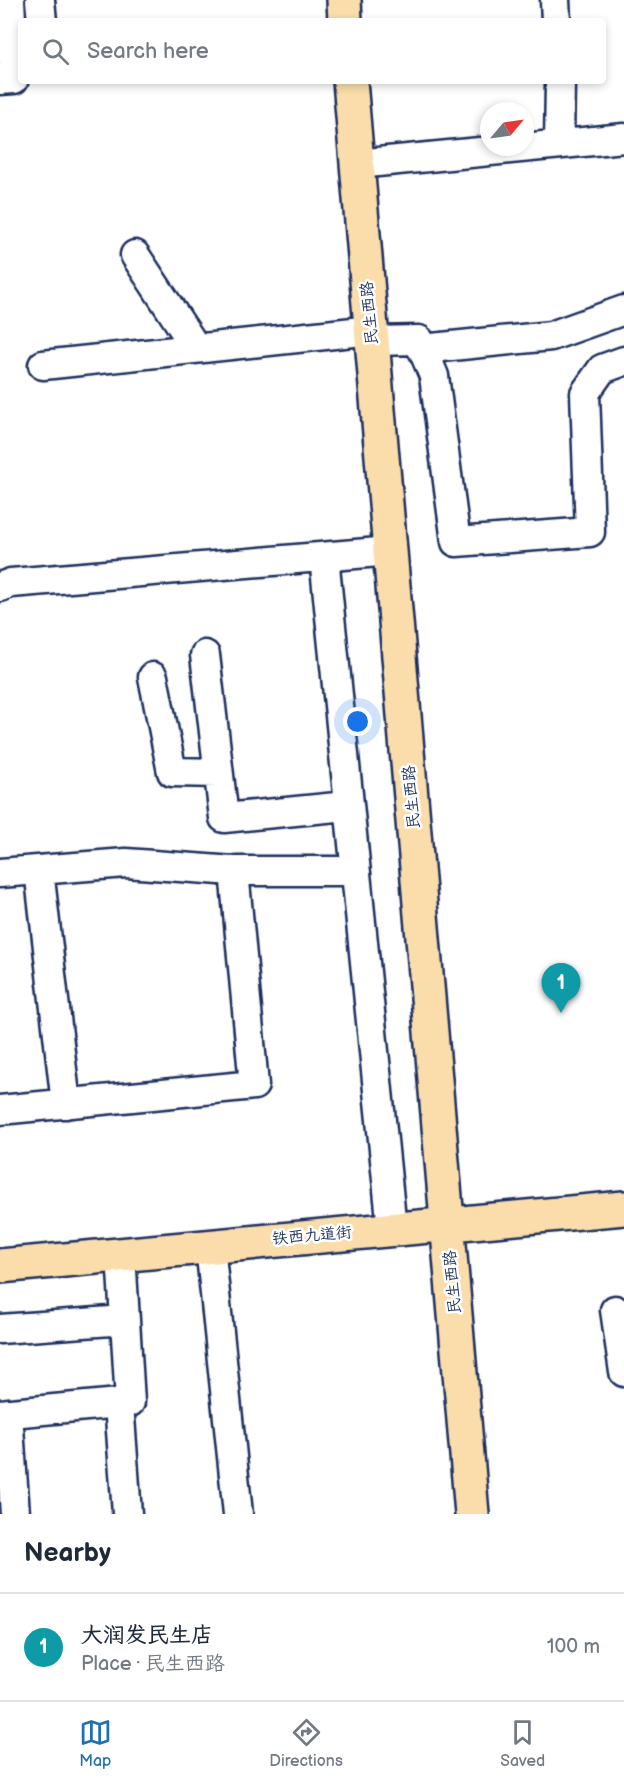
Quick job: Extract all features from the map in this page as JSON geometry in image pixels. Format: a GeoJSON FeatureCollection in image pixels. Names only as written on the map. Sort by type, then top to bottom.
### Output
{"type":"FeatureCollection","features":[{"type":"Feature","properties":{"kind":"main road"},"geometry":{"type":"LineString","coordinates":[[344,0],[345,18]]}},
{"type":"Feature","properties":{"kind":"main road","name":"民生西路"},"geometry":{"type":"LineString","coordinates":[[351,84],[472,1514]]}},
{"type":"Feature","properties":{"kind":"main road","name":"铁西九道街"},"geometry":{"type":"LineString","coordinates":[[0,1266],[624,1208]]}},
{"type":"Feature","properties":{"kind":"street"},"geometry":{"type":"LineString","coordinates":[[10,0],[12,79]]}},
{"type":"Feature","properties":{"kind":"street"},"geometry":{"type":"LineString","coordinates":[[40,0],[42,18]]}},
{"type":"Feature","properties":{"kind":"street"},"geometry":{"type":"LineString","coordinates":[[555,0],[556,18]]}},
{"type":"Feature","properties":{"kind":"street"},"geometry":{"type":"LineString","coordinates":[[559,144],[560,84]]}},
{"type":"Feature","properties":{"kind":"street"},"geometry":{"type":"LineString","coordinates":[[357,164],[624,138]]}},
{"type":"Feature","properties":{"kind":"street"},"geometry":{"type":"LineString","coordinates":[[135,255],[196,348]]}},
{"type":"Feature","properties":{"kind":"street"},"geometry":{"type":"LineString","coordinates":[[422,349],[551,336],[624,310]]}},
{"type":"Feature","properties":{"kind":"street"},"geometry":{"type":"LineString","coordinates":[[43,364],[196,348],[372,336],[419,340],[434,376],[456,542],[590,532],[585,393],[602,369],[624,361]]}},
{"type":"Feature","properties":{"kind":"street"},"geometry":{"type":"LineString","coordinates":[[0,587],[11,583],[391,551]]}},
{"type":"Feature","properties":{"kind":"street"},"geometry":{"type":"LineString","coordinates":[[324,557],[347,806],[392,1229]]}},
{"type":"Feature","properties":{"kind":"street"},"geometry":{"type":"LineString","coordinates":[[205,656],[224,818],[347,806]]}},
{"type":"Feature","properties":{"kind":"street"},"geometry":{"type":"LineString","coordinates":[[153,677],[171,772],[218,772]]}},
{"type":"Feature","properties":{"kind":"street"},"geometry":{"type":"LineString","coordinates":[[0,873],[126,863],[234,871],[354,871]]}},
{"type":"Feature","properties":{"kind":"street"},"geometry":{"type":"LineString","coordinates":[[39,870],[66,1104]]}},
{"type":"Feature","properties":{"kind":"street"},"geometry":{"type":"LineString","coordinates":[[0,1110],[254,1085],[234,871]]}},
{"type":"Feature","properties":{"kind":"street"},"geometry":{"type":"LineString","coordinates":[[210,1246],[238,1514]]}},
{"type":"Feature","properties":{"kind":"street"},"geometry":{"type":"LineString","coordinates":[[15,1514],[4,1413],[130,1402],[121,1254]]}},
{"type":"Feature","properties":{"kind":"street"},"geometry":{"type":"LineString","coordinates":[[615,1310],[624,1372]]}},
{"type":"Feature","properties":{"kind":"street"},"geometry":{"type":"LineString","coordinates":[[0,1329],[125,1320]]}},
{"type":"Feature","properties":{"kind":"street"},"geometry":{"type":"LineString","coordinates":[[119,1403],[126,1514]]}},
{"type":"Feature","properties":{"kind":"place","name":"大润发民生店"},"geometry":{"type":"Point","coordinates":[561,1013]}}]}
